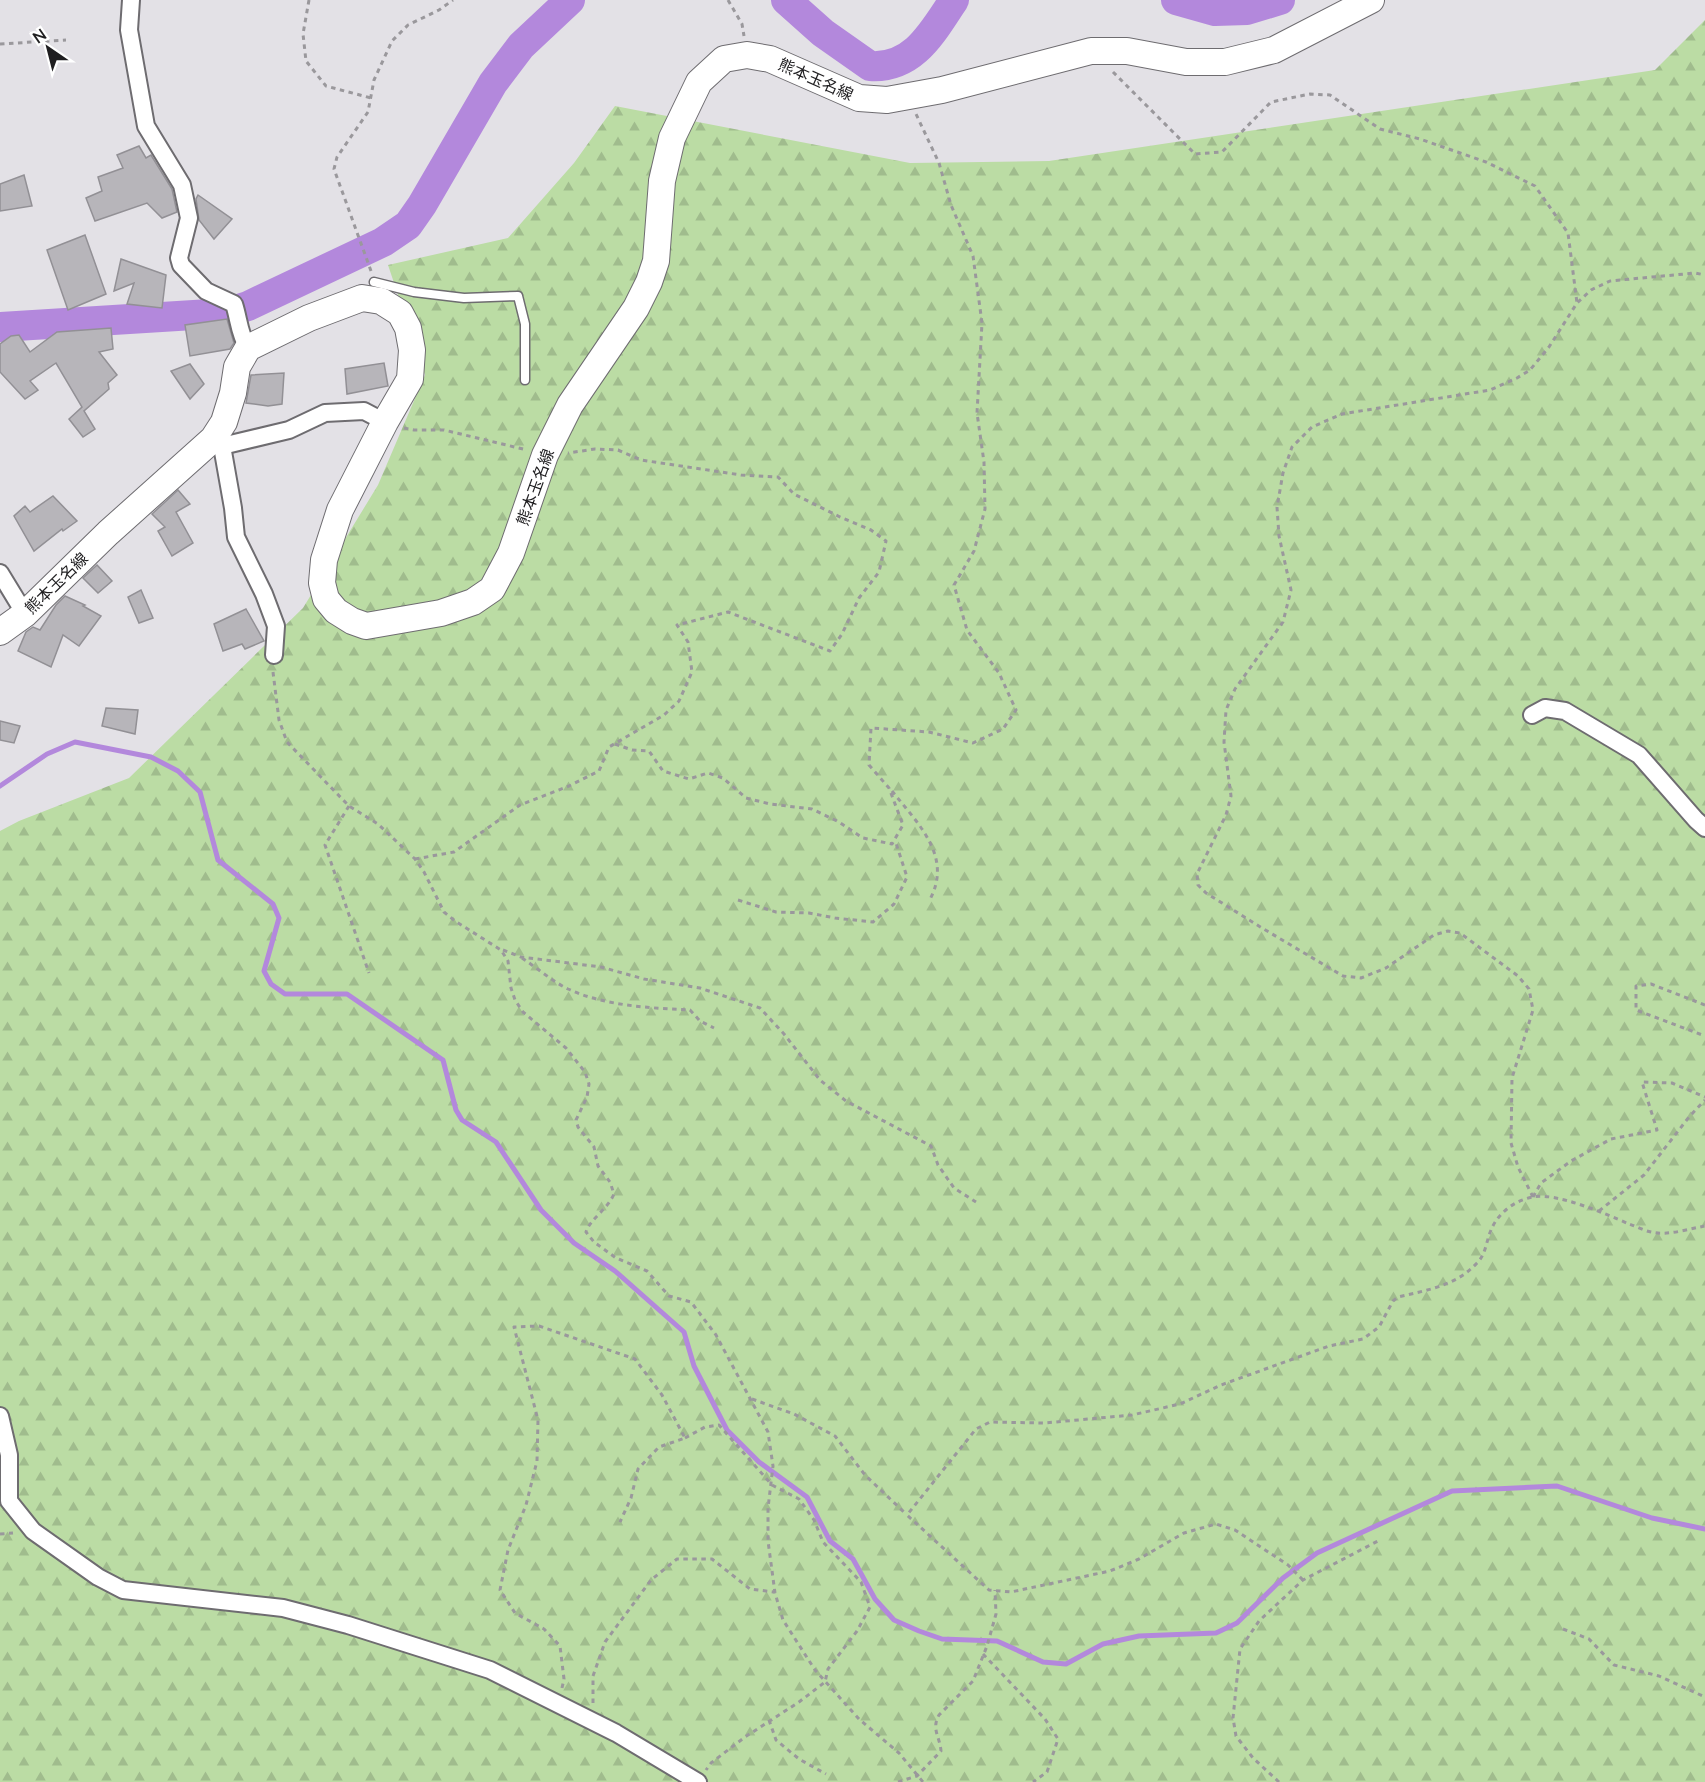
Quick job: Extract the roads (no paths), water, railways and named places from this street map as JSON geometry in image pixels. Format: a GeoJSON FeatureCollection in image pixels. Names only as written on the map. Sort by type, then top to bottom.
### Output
{"type":"FeatureCollection","features":[{"type":"Feature","properties":{"kind":"main road","name":"熊本玉名線"},"geometry":{"type":"LineString","coordinates":[[0,632],[25,614],[108,533],[217,443],[233,393],[237,367],[248,348],[336,307],[362,298],[381,302],[400,313],[408,328],[412,350],[410,379],[340,510],[324,560],[322,583],[326,599],[336,611],[366,626],[441,613],[473,602],[492,589],[511,553],[545,455],[570,405],[636,308],[649,282],[656,261],[662,181],[672,138],[699,82],[724,59],[747,56],[770,59],[859,98],[886,99],[942,90],[1091,51],[1126,51],[1186,62],[1225,62],[1274,50],[1371,0]]}},
{"type":"Feature","properties":{"kind":"street"},"geometry":{"type":"LineString","coordinates":[[131,0],[129,30],[146,126],[182,185],[189,218],[179,258],[180,265],[206,291],[237,311],[241,337],[248,348]]}},
{"type":"Feature","properties":{"kind":"street"},"geometry":{"type":"LineString","coordinates":[[274,655],[276,626],[264,594],[236,537],[233,508],[217,443],[289,430],[325,413],[364,411],[385,422]]}},
{"type":"Feature","properties":{"kind":"street"},"geometry":{"type":"LineString","coordinates":[[0,573],[25,614]]}},
{"type":"Feature","properties":{"kind":"street"},"geometry":{"type":"LineString","coordinates":[[1532,715],[1545,708],[1565,711],[1639,755],[1705,828]]}},
{"type":"Feature","properties":{"kind":"street"},"geometry":{"type":"LineString","coordinates":[[0,1416],[9,1455],[9,1501],[33,1531],[98,1577],[123,1590],[283,1608],[348,1625],[490,1670],[700,1778]]}},
{"type":"Feature","properties":{"kind":"lane"},"geometry":{"type":"LineString","coordinates":[[374,282],[414,292],[464,298],[518,296],[525,324],[525,380]]}},
{"type":"Feature","properties":{"kind":"waterway"},"geometry":{"type":"LineString","coordinates":[[0,327],[226,313],[248,306],[383,242],[408,225],[493,83],[521,46],[570,0]]}},
{"type":"Feature","properties":{"kind":"waterway"},"geometry":{"type":"LineString","coordinates":[[786,0],[823,33],[870,66],[885,65],[910,55],[930,35],[954,0]]}},
{"type":"Feature","properties":{"kind":"waterway"},"geometry":{"type":"LineString","coordinates":[[1176,0],[1215,11],[1247,10],[1280,0]]}},
{"type":"Feature","properties":{"kind":"waterway"},"geometry":{"type":"LineString","coordinates":[[0,786],[47,754],[75,742],[151,757],[178,771],[200,792],[218,860],[273,904],[279,918],[264,971],[271,984],[285,994],[347,994],[443,1060],[456,1110],[462,1120],[496,1142],[541,1210],[574,1243],[615,1271],[684,1332],[694,1366],[727,1430],[759,1462],[807,1497],[830,1541],[853,1559],[875,1599],[894,1620],[919,1631],[942,1639],[997,1641],[1043,1662],[1066,1664],[1103,1644],[1139,1636],[1216,1633],[1237,1623],[1283,1578],[1317,1553],[1452,1491],[1557,1486],[1652,1518],[1705,1529]]}}]}
